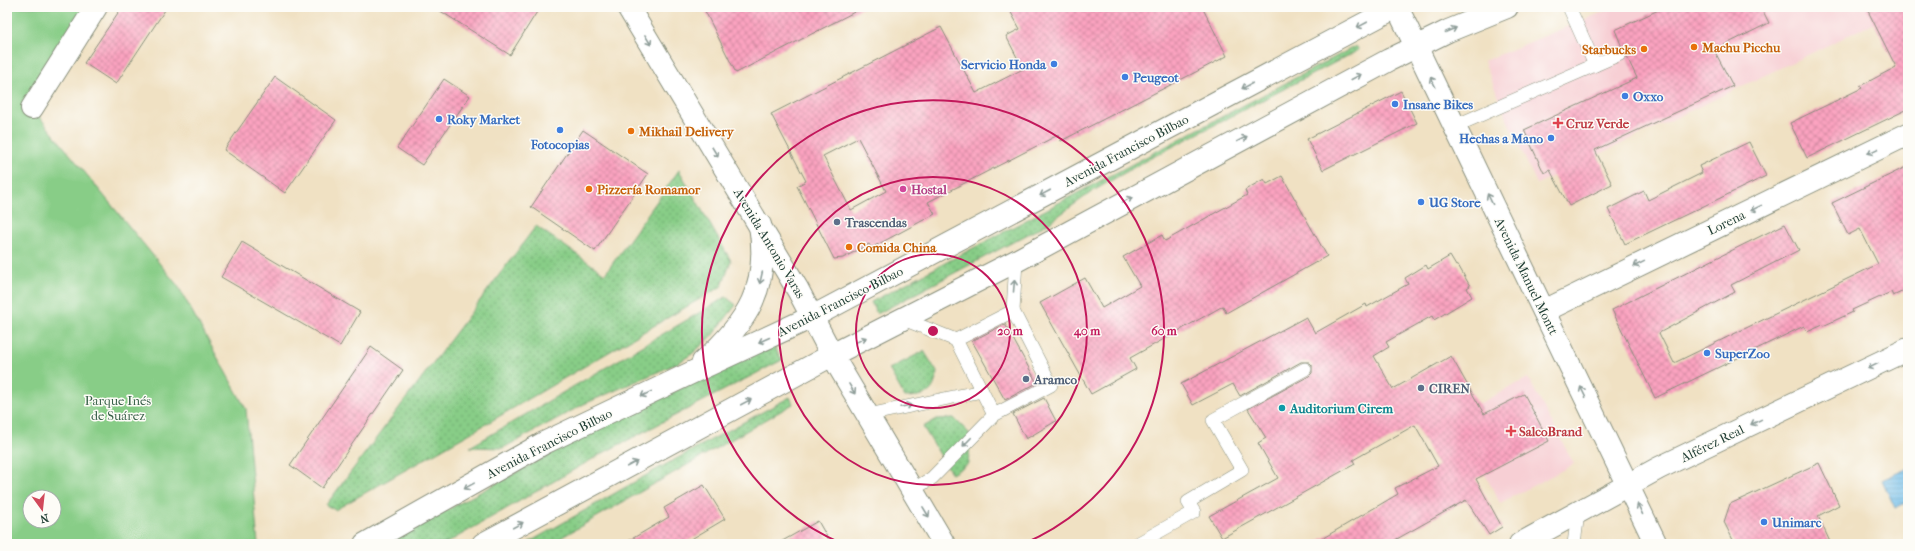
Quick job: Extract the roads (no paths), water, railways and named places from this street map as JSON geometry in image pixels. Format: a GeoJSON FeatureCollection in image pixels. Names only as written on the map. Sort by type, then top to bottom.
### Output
{"type":"FeatureCollection","features":[{"type":"Feature","properties":{"kind":"main road"},"geometry":{"type":"LineString","coordinates":[[32,108],[96,7]]}},
{"type":"Feature","properties":{"kind":"main road","name":"Avenida Antonio Varas"},"geometry":{"type":"LineString","coordinates":[[628,7],[760,225],[832,355],[944,544]]}},
{"type":"Feature","properties":{"kind":"main road","name":"Avenida Manuel Montt"},"geometry":{"type":"LineString","coordinates":[[1397,7],[1656,544]]}},
{"type":"Feature","properties":{"kind":"main road","name":"Avenida Francisco Bilbao"},"geometry":{"type":"LineString","coordinates":[[365,544],[544,443],[812,317],[1397,7]]}},
{"type":"Feature","properties":{"kind":"main road"},"geometry":{"type":"LineString","coordinates":[[483,544],[832,355],[1016,261],[1415,46],[1507,7]]}},
{"type":"Feature","properties":{"kind":"main road","name":"Lorena"},"geometry":{"type":"LineString","coordinates":[[1544,311],[1908,134]]}},
{"type":"Feature","properties":{"kind":"main road"},"geometry":{"type":"LineString","coordinates":[[691,373],[729,335],[746,313],[755,297],[763,267],[763,244],[760,225]]}},
{"type":"Feature","properties":{"kind":"main road","name":"Alférez Real"},"geometry":{"type":"LineString","coordinates":[[1520,544],[1628,485],[1908,349]]}},
{"type":"Feature","properties":{"kind":"lane"},"geometry":{"type":"LineString","coordinates":[[1569,7],[1595,64]]}},
{"type":"Feature","properties":{"kind":"lane"},"geometry":{"type":"LineString","coordinates":[[1455,126],[1620,54]]}},
{"type":"Feature","properties":{"kind":"lane"},"geometry":{"type":"LineString","coordinates":[[912,490],[932,478],[994,414],[1051,385],[1013,311],[1016,261]]}},
{"type":"Feature","properties":{"kind":"lane"},"geometry":{"type":"LineString","coordinates":[[956,340],[1013,311]]}},
{"type":"Feature","properties":{"kind":"lane"},"geometry":{"type":"LineString","coordinates":[[903,319],[956,340],[994,414]]}},
{"type":"Feature","properties":{"kind":"lane"},"geometry":{"type":"LineString","coordinates":[[1137,544],[1194,512],[1188,502],[1242,470],[1213,420],[1305,369]]}},
{"type":"Feature","properties":{"kind":"lane"},"geometry":{"type":"LineString","coordinates":[[868,415],[982,390]]}},
{"type":"Feature","properties":{"kind":"lane"},"geometry":{"type":"LineString","coordinates":[[1574,544],[1578,513]]}},
{"type":"Feature","properties":{"kind":"water"},"geometry":{"type":"Polygon","coordinates":[[[1908,468],[1908,502],[1895,508],[1882,480],[1908,468]]]}},
{"type":"Feature","properties":{"kind":"place","name":"Machu Picchu"},"geometry":{"type":"Point","coordinates":[1694,47]}},
{"type":"Feature","properties":{"kind":"place","name":"Starbucks"},"geometry":{"type":"Point","coordinates":[1644,49]}},
{"type":"Feature","properties":{"kind":"place","name":"Servicio Honda"},"geometry":{"type":"Point","coordinates":[1054,64]}},
{"type":"Feature","properties":{"kind":"place","name":"Peugeot"},"geometry":{"type":"Point","coordinates":[1125,77]}},
{"type":"Feature","properties":{"kind":"place","name":"Oxxo"},"geometry":{"type":"Point","coordinates":[1625,96]}},
{"type":"Feature","properties":{"kind":"place","name":"Insane Bikes"},"geometry":{"type":"Point","coordinates":[1395,104]}},
{"type":"Feature","properties":{"kind":"place","name":"Roky Market"},"geometry":{"type":"Point","coordinates":[439,119]}},
{"type":"Feature","properties":{"kind":"place","name":"Cruz Verde"},"geometry":{"type":"Point","coordinates":[1558,123]}},
{"type":"Feature","properties":{"kind":"place","name":"Fotocopias"},"geometry":{"type":"Point","coordinates":[560,130]}},
{"type":"Feature","properties":{"kind":"place","name":"Mikhail Delivery"},"geometry":{"type":"Point","coordinates":[631,131]}},
{"type":"Feature","properties":{"kind":"place","name":"Hechas a Mano"},"geometry":{"type":"Point","coordinates":[1551,138]}},
{"type":"Feature","properties":{"kind":"place","name":"Pizzería Romamor"},"geometry":{"type":"Point","coordinates":[589,189]}},
{"type":"Feature","properties":{"kind":"place","name":"Hostal"},"geometry":{"type":"Point","coordinates":[903,189]}},
{"type":"Feature","properties":{"kind":"place","name":"UG Store"},"geometry":{"type":"Point","coordinates":[1421,202]}},
{"type":"Feature","properties":{"kind":"place","name":"Trascendas"},"geometry":{"type":"Point","coordinates":[837,222]}},
{"type":"Feature","properties":{"kind":"place","name":"Comida China"},"geometry":{"type":"Point","coordinates":[849,247]}},
{"type":"Feature","properties":{"kind":"place","name":"SuperZoo"},"geometry":{"type":"Point","coordinates":[1707,353]}},
{"type":"Feature","properties":{"kind":"place","name":"Aramco"},"geometry":{"type":"Point","coordinates":[1026,379]}},
{"type":"Feature","properties":{"kind":"place","name":"CIREN"},"geometry":{"type":"Point","coordinates":[1421,388]}},
{"type":"Feature","properties":{"kind":"place","name":"Auditorium Cirem"},"geometry":{"type":"Point","coordinates":[1282,408]}},
{"type":"Feature","properties":{"kind":"place","name":"SalcoBrand"},"geometry":{"type":"Point","coordinates":[1511,431]}},
{"type":"Feature","properties":{"kind":"place","name":"Unimarc"},"geometry":{"type":"Point","coordinates":[1764,522]}},
{"type":"Feature","properties":{"kind":"park label","name":"Parque Inés de Suárez"},"geometry":{"type":"Point","coordinates":[118,408]}}]}
